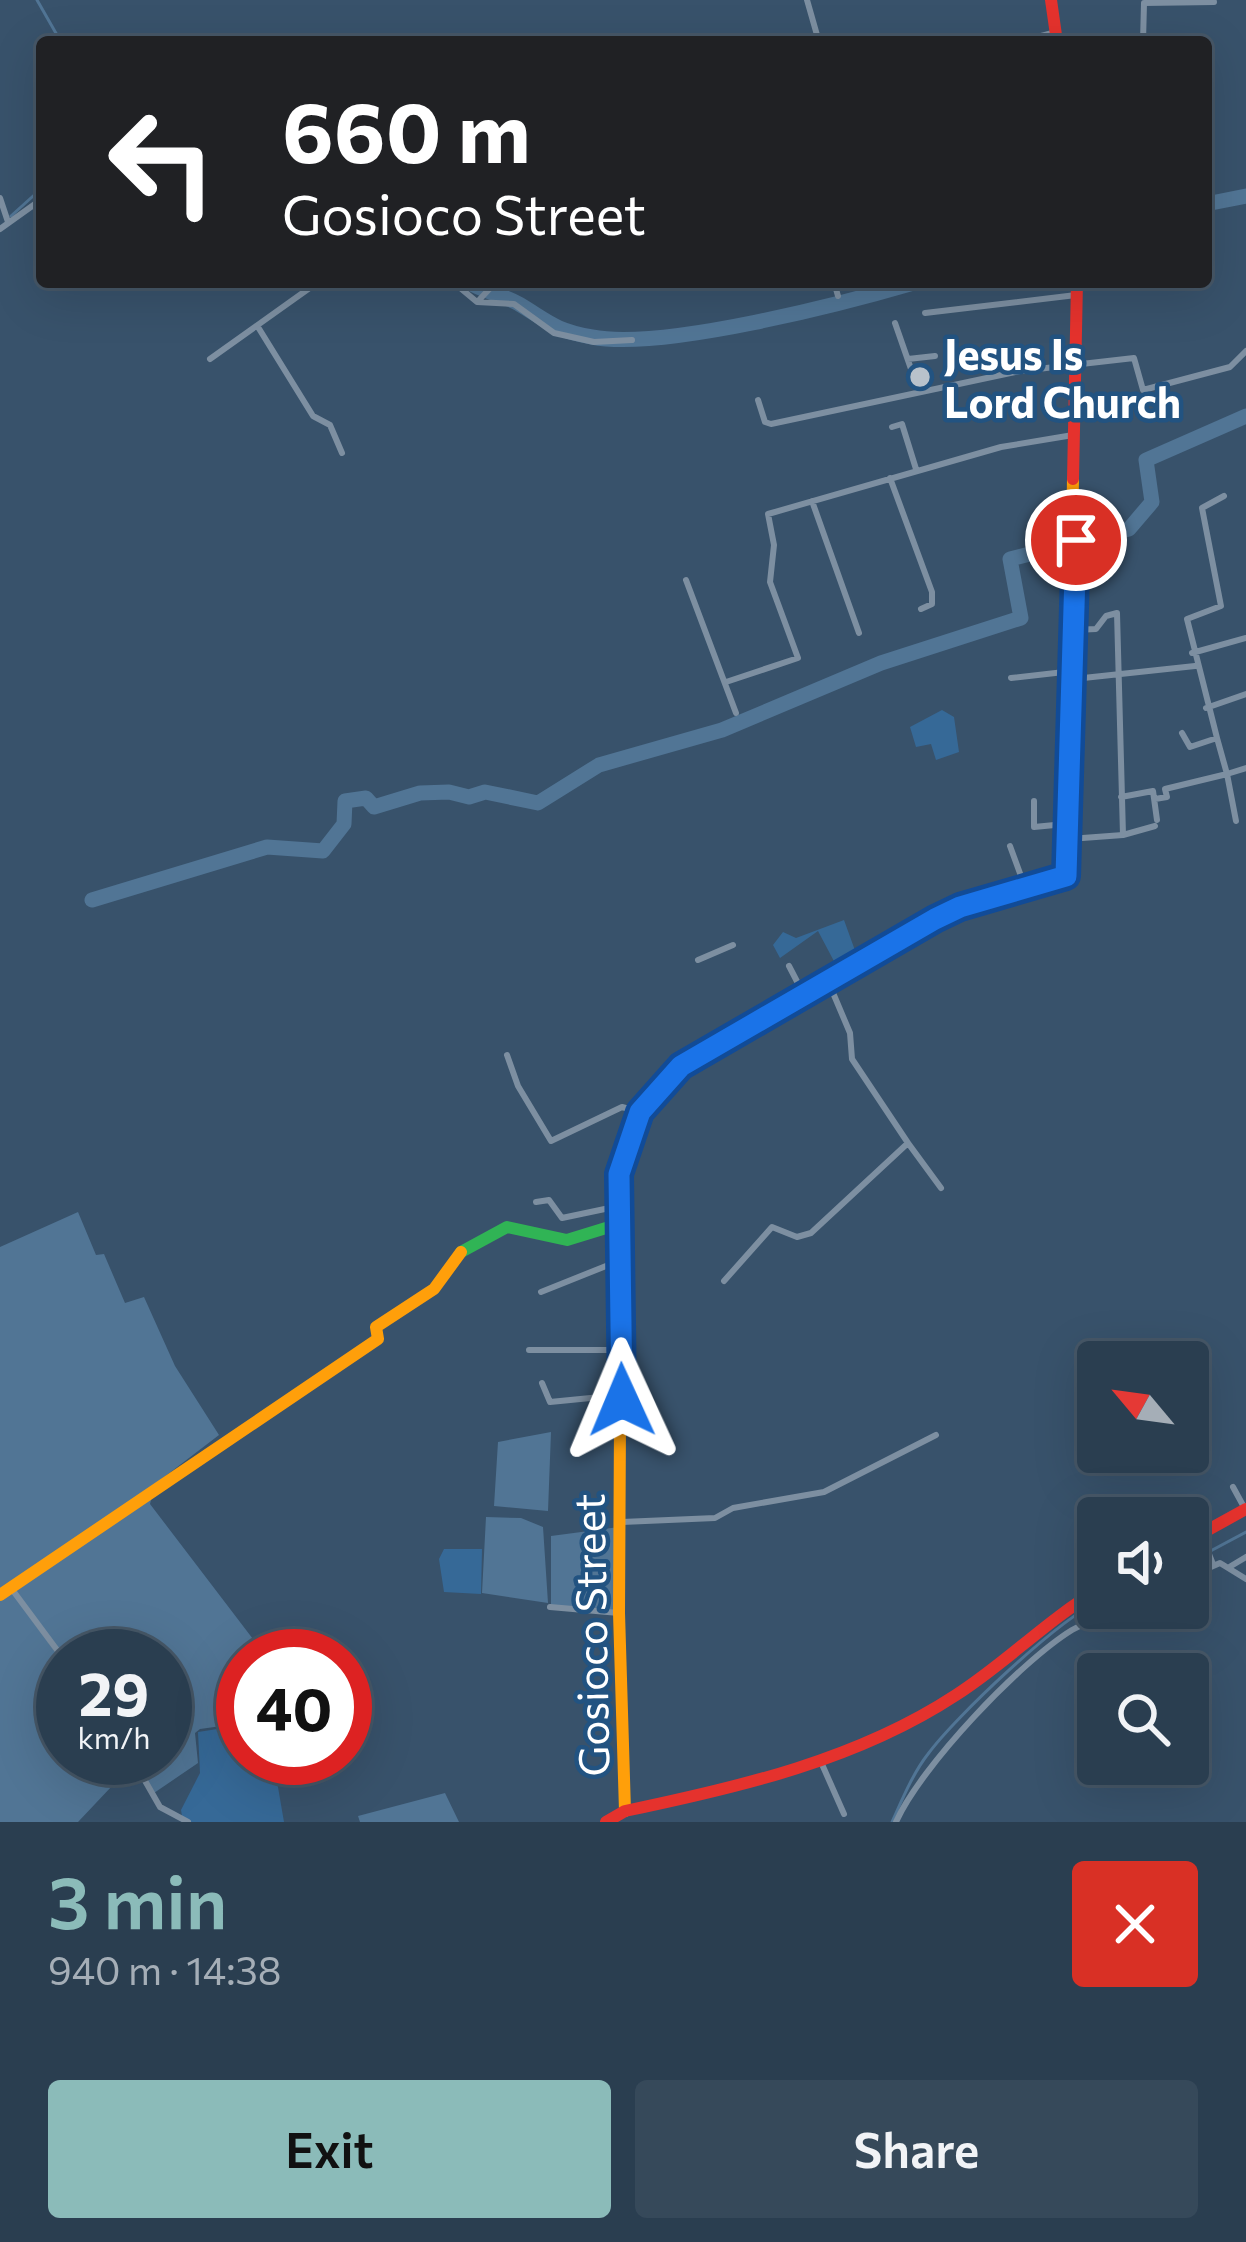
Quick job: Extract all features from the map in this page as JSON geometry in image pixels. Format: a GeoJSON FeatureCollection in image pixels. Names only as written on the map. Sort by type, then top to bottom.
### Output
{"type":"FeatureCollection","features":[{"type":"Feature","properties":{"kind":"street"},"geometry":{"type":"LineString","coordinates":[[807,0],[817,36]]}},
{"type":"Feature","properties":{"kind":"street"},"geometry":{"type":"LineString","coordinates":[[1051,0],[1057,36]]}},
{"type":"Feature","properties":{"kind":"street"},"geometry":{"type":"LineString","coordinates":[[1143,36],[1144,3],[1214,2]]}},
{"type":"Feature","properties":{"kind":"street"},"geometry":{"type":"LineString","coordinates":[[0,198],[8,222]]}},
{"type":"Feature","properties":{"kind":"street"},"geometry":{"type":"LineString","coordinates":[[0,229],[36,203]]}},
{"type":"Feature","properties":{"kind":"street"},"geometry":{"type":"LineString","coordinates":[[210,359],[311,288]]}},
{"type":"Feature","properties":{"kind":"street"},"geometry":{"type":"LineString","coordinates":[[460,288],[477,302],[514,304],[535,323],[564,337],[632,340]]}},
{"type":"Feature","properties":{"kind":"street"},"geometry":{"type":"LineString","coordinates":[[477,302],[491,288]]}},
{"type":"Feature","properties":{"kind":"street"},"geometry":{"type":"LineString","coordinates":[[835,288],[838,296]]}},
{"type":"Feature","properties":{"kind":"street"},"geometry":{"type":"LineString","coordinates":[[925,313],[1077,289]]}},
{"type":"Feature","properties":{"kind":"street","name":"Gosioco Street"},"geometry":{"type":"LineString","coordinates":[[625,1811],[619,1613],[622,1153],[640,1112],[674,1071],[826,978],[960,907],[1066,876],[1074,675],[1077,289]]}},
{"type":"Feature","properties":{"kind":"street"},"geometry":{"type":"LineString","coordinates":[[895,323],[918,389]]}},
{"type":"Feature","properties":{"kind":"street"},"geometry":{"type":"LineString","coordinates":[[258,327],[313,416],[330,425],[342,453]]}},
{"type":"Feature","properties":{"kind":"street"},"geometry":{"type":"LineString","coordinates":[[758,400],[765,422],[771,424],[918,389],[1078,362],[1133,358],[1144,390],[1230,367],[1246,351]]}},
{"type":"Feature","properties":{"kind":"street"},"geometry":{"type":"LineString","coordinates":[[908,359],[934,356]]}},
{"type":"Feature","properties":{"kind":"street"},"geometry":{"type":"LineString","coordinates":[[892,427],[902,424],[916,469]]}},
{"type":"Feature","properties":{"kind":"street"},"geometry":{"type":"LineString","coordinates":[[726,682],[798,658],[773,594],[774,545],[768,514],[916,469],[1077,434]]}},
{"type":"Feature","properties":{"kind":"street"},"geometry":{"type":"LineString","coordinates":[[889,477],[932,592],[932,604],[921,609]]}},
{"type":"Feature","properties":{"kind":"street"},"geometry":{"type":"LineString","coordinates":[[1225,496],[1202,508],[1222,603],[1214,612],[1187,620],[1236,821]]}},
{"type":"Feature","properties":{"kind":"street"},"geometry":{"type":"LineString","coordinates":[[812,501],[859,633]]}},
{"type":"Feature","properties":{"kind":"street"},"geometry":{"type":"LineString","coordinates":[[1044,556],[1076,545]]}},
{"type":"Feature","properties":{"kind":"street"},"geometry":{"type":"LineString","coordinates":[[686,580],[736,712]]}},
{"type":"Feature","properties":{"kind":"street"},"geometry":{"type":"LineString","coordinates":[[1074,630],[1096,629],[1106,616],[1117,614],[1123,835]]}},
{"type":"Feature","properties":{"kind":"street"},"geometry":{"type":"LineString","coordinates":[[1192,653],[1246,638]]}},
{"type":"Feature","properties":{"kind":"street"},"geometry":{"type":"LineString","coordinates":[[1011,678],[1122,677],[1195,666]]}},
{"type":"Feature","properties":{"kind":"street"},"geometry":{"type":"LineString","coordinates":[[1206,708],[1246,694]]}},
{"type":"Feature","properties":{"kind":"street"},"geometry":{"type":"LineString","coordinates":[[1183,733],[1190,747],[1217,738]]}},
{"type":"Feature","properties":{"kind":"street"},"geometry":{"type":"LineString","coordinates":[[1154,799],[1167,796],[1166,789],[1246,768]]}},
{"type":"Feature","properties":{"kind":"street"},"geometry":{"type":"LineString","coordinates":[[1034,801],[1031,822],[1036,828],[1123,835],[1156,823],[1153,790],[1120,796]]}},
{"type":"Feature","properties":{"kind":"street"},"geometry":{"type":"LineString","coordinates":[[1010,846],[1025,887]]}},
{"type":"Feature","properties":{"kind":"street"},"geometry":{"type":"LineString","coordinates":[[698,960],[733,945]]}},
{"type":"Feature","properties":{"kind":"street"},"geometry":{"type":"LineString","coordinates":[[789,966],[803,993]]}},
{"type":"Feature","properties":{"kind":"street"},"geometry":{"type":"LineString","coordinates":[[826,978],[850,1033],[852,1060],[941,1188]]}},
{"type":"Feature","properties":{"kind":"street"},"geometry":{"type":"LineString","coordinates":[[508,1055],[518,1086],[551,1141],[622,1107],[640,1112]]}},
{"type":"Feature","properties":{"kind":"street"},"geometry":{"type":"LineString","coordinates":[[724,1281],[772,1227],[797,1237],[811,1232],[908,1143]]}},
{"type":"Feature","properties":{"kind":"street"},"geometry":{"type":"LineString","coordinates":[[536,1202],[549,1200],[562,1218],[619,1206]]}},
{"type":"Feature","properties":{"kind":"street"},"geometry":{"type":"LineString","coordinates":[[38,1629],[5,1592],[378,1339],[376,1327],[434,1289],[454,1256],[507,1227],[567,1240],[620,1224]]}},
{"type":"Feature","properties":{"kind":"street"},"geometry":{"type":"LineString","coordinates":[[541,1292],[621,1260]]}},
{"type":"Feature","properties":{"kind":"street"},"geometry":{"type":"LineString","coordinates":[[530,1350],[620,1350]]}},
{"type":"Feature","properties":{"kind":"street"},"geometry":{"type":"LineString","coordinates":[[542,1383],[550,1402],[621,1395]]}},
{"type":"Feature","properties":{"kind":"street"},"geometry":{"type":"LineString","coordinates":[[620,1522],[715,1518],[733,1508],[824,1492],[936,1435]]}},
{"type":"Feature","properties":{"kind":"street"},"geometry":{"type":"LineString","coordinates":[[1209,1534],[1245,1509],[1233,1487]]}},
{"type":"Feature","properties":{"kind":"street"},"geometry":{"type":"LineString","coordinates":[[1209,1557],[1246,1579]]}},
{"type":"Feature","properties":{"kind":"street"},"geometry":{"type":"LineString","coordinates":[[1231,1566],[1246,1557]]}},
{"type":"Feature","properties":{"kind":"street"},"geometry":{"type":"LineString","coordinates":[[606,1822],[625,1811],[738,1788],[820,1758],[955,1696],[1030,1631],[1077,1603]]}},
{"type":"Feature","properties":{"kind":"street"},"geometry":{"type":"LineString","coordinates":[[550,1607],[619,1613]]}},
{"type":"Feature","properties":{"kind":"street"},"geometry":{"type":"LineString","coordinates":[[896,1822],[936,1759],[1033,1659],[1077,1628]]}},
{"type":"Feature","properties":{"kind":"street"},"geometry":{"type":"LineString","coordinates":[[820,1758],[844,1814]]}},
{"type":"Feature","properties":{"kind":"street"},"geometry":{"type":"LineString","coordinates":[[150,1785],[168,1815],[188,1822]]}},
{"type":"Feature","properties":{"kind":"street"},"geometry":{"type":"LineString","coordinates":[[160,1822],[168,1815]]}},
{"type":"Feature","properties":{"kind":"shaded area"},"geometry":{"type":"Polygon","coordinates":[[[942,710],[954,717],[959,752],[936,760],[931,744],[916,747],[910,727],[942,710]]]}},
{"type":"Feature","properties":{"kind":"shaded area"},"geometry":{"type":"Polygon","coordinates":[[[844,920],[857,956],[836,965],[818,931],[780,958],[773,945],[783,932],[796,938],[844,920]]]}},
{"type":"Feature","properties":{"kind":"shaded area"},"geometry":{"type":"Polygon","coordinates":[[[78,1212],[96,1255],[104,1254],[125,1303],[144,1297],[175,1366],[219,1435],[155,1484],[150,1504],[245,1629],[216,1629],[216,1727],[195,1733],[198,1763],[192,1767],[192,1629],[43,1629],[12,1586],[0,1593],[0,1247],[78,1212]]]}},
{"type":"Feature","properties":{"kind":"shaded area"},"geometry":{"type":"Polygon","coordinates":[[[551,1432],[548,1511],[494,1506],[498,1442],[551,1432]]]}},
{"type":"Feature","properties":{"kind":"shaded area"},"geometry":{"type":"Polygon","coordinates":[[[486,1517],[521,1518],[543,1527],[548,1603],[482,1593],[486,1517]]]}},
{"type":"Feature","properties":{"kind":"shaded area"},"geometry":{"type":"Polygon","coordinates":[[[619,1527],[616,1611],[551,1605],[551,1536],[619,1527]]]}},
{"type":"Feature","properties":{"kind":"shaded area"},"geometry":{"type":"Polygon","coordinates":[[[444,1549],[482,1549],[481,1594],[444,1592],[439,1559],[444,1549]]]}},
{"type":"Feature","properties":{"kind":"shaded area"},"geometry":{"type":"Polygon","coordinates":[[[11,1590],[39,1629],[36,1785],[114,1785],[78,1822],[0,1822],[0,1597],[11,1590]]]}},
{"type":"Feature","properties":{"kind":"shaded area"},"geometry":{"type":"Polygon","coordinates":[[[216,1729],[216,1785],[278,1785],[284,1822],[183,1822],[181,1810],[200,1773],[198,1732],[216,1729]]]}},
{"type":"Feature","properties":{"kind":"shaded area"},"geometry":{"type":"Polygon","coordinates":[[[445,1793],[459,1822],[360,1822],[358,1816],[445,1793]]]}},
{"type":"Feature","properties":{"kind":"waterway"},"geometry":{"type":"LineString","coordinates":[[37,0],[58,36]]}},
{"type":"Feature","properties":{"kind":"waterway"},"geometry":{"type":"LineString","coordinates":[[11,216],[36,193]]}},
{"type":"Feature","properties":{"kind":"waterway"},"geometry":{"type":"LineString","coordinates":[[1212,203],[1246,196]]}},
{"type":"Feature","properties":{"kind":"waterway"},"geometry":{"type":"LineString","coordinates":[[480,288],[560,328],[623,340],[754,323],[895,288]]}},
{"type":"Feature","properties":{"kind":"waterway"},"geometry":{"type":"LineString","coordinates":[[92,900],[267,847],[323,851],[344,824],[345,801],[366,798],[374,807],[420,793],[469,797],[485,792],[538,803],[599,765],[722,730],[881,663],[1021,618],[1010,559],[1129,529],[1152,502],[1146,460],[1246,416]]}},
{"type":"Feature","properties":{"kind":"waterway"},"geometry":{"type":"LineString","coordinates":[[1209,1552],[1246,1532]]}},
{"type":"Feature","properties":{"kind":"waterway"},"geometry":{"type":"LineString","coordinates":[[892,1822],[923,1761],[941,1738],[1008,1671],[1077,1614]]}},
{"type":"Feature","properties":{"kind":"traffic: fast"},"geometry":{"type":"LineString","coordinates":[[621,1231],[622,1153],[659,1086],[726,1038],[960,907],[1014,891]]}},
{"type":"Feature","properties":{"kind":"traffic: fast"},"geometry":{"type":"LineString","coordinates":[[461,1252],[507,1227],[567,1240],[619,1224]]}},
{"type":"Feature","properties":{"kind":"traffic: slow"},"geometry":{"type":"LineString","coordinates":[[1014,891],[1066,876],[1073,479]]}},
{"type":"Feature","properties":{"kind":"traffic: slow"},"geometry":{"type":"LineString","coordinates":[[621,1231],[619,1613],[625,1811]]}},
{"type":"Feature","properties":{"kind":"traffic: slow"},"geometry":{"type":"LineString","coordinates":[[0,1595],[378,1339],[376,1327],[434,1289],[461,1252]]}},
{"type":"Feature","properties":{"kind":"traffic: jam"},"geometry":{"type":"LineString","coordinates":[[1051,0],[1056,36]]}},
{"type":"Feature","properties":{"kind":"traffic: jam"},"geometry":{"type":"LineString","coordinates":[[1073,479],[1077,288]]}},
{"type":"Feature","properties":{"kind":"traffic: jam"},"geometry":{"type":"LineString","coordinates":[[1209,1529],[1246,1509]]}},
{"type":"Feature","properties":{"kind":"traffic: jam"},"geometry":{"type":"LineString","coordinates":[[606,1822],[625,1811],[796,1768],[879,1737],[956,1695],[1077,1604]]}},
{"type":"Feature","properties":{"kind":"place","name":"Jesus Is Lord Church"},"geometry":{"type":"Point","coordinates":[920,377]}},
{"type":"Feature","properties":{"kind":"route"},"geometry":{"type":"LineString","coordinates":[[622,1400],[622,1153],[640,1112],[670,1074],[826,978],[935,919],[960,907],[1066,876],[1076,540]]}}]}
